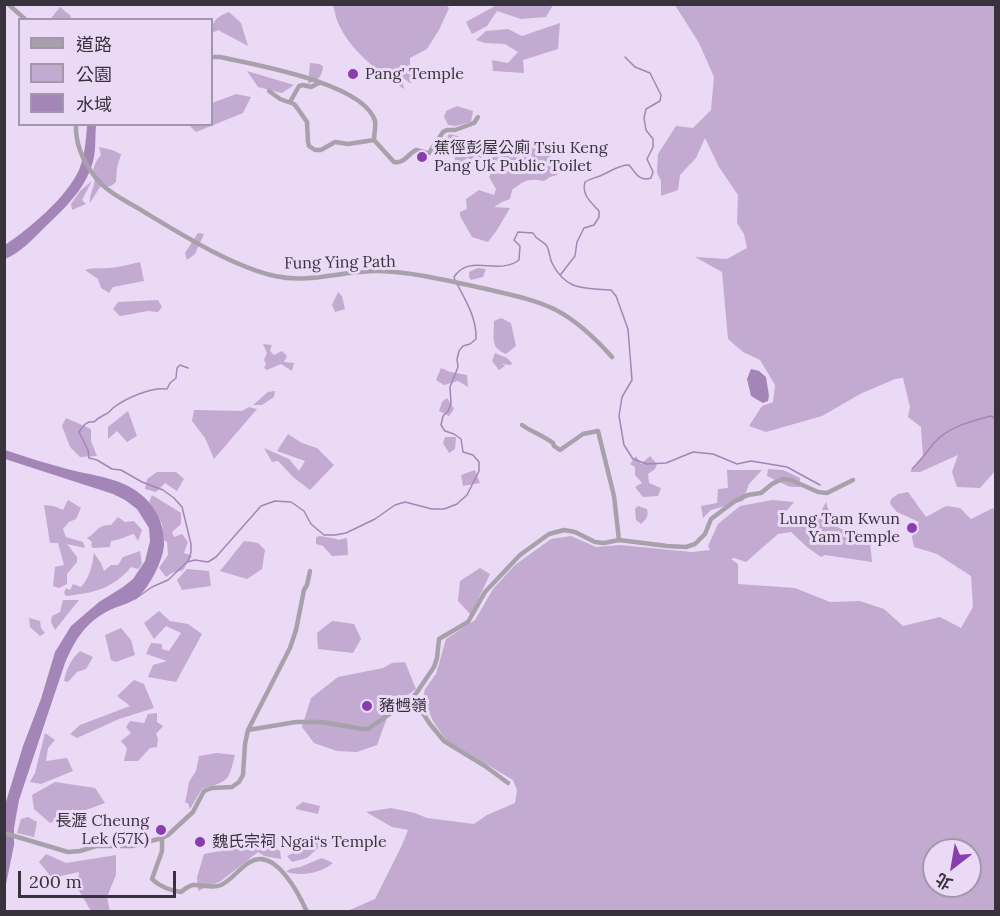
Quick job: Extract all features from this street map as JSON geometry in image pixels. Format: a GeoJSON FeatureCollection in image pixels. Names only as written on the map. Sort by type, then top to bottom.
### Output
{"type":"FeatureCollection","features":[{"type":"Feature","properties":{"kind":"street"},"geometry":{"type":"LineString","coordinates":[[8,4],[24,18]]}},
{"type":"Feature","properties":{"kind":"street"},"geometry":{"type":"LineString","coordinates":[[213,57],[268,68],[345,92],[362,103],[371,114],[375,121],[374,140],[394,162],[399,163],[416,150],[429,153],[442,132],[474,123],[478,117]]}},
{"type":"Feature","properties":{"kind":"street"},"geometry":{"type":"LineString","coordinates":[[290,102],[299,86],[311,87],[319,83]]}},
{"type":"Feature","properties":{"kind":"street"},"geometry":{"type":"LineString","coordinates":[[269,91],[298,109],[307,122],[308,142],[315,150],[321,150],[335,142],[348,144],[374,140]]}},
{"type":"Feature","properties":{"kind":"street","name":"Fung Ying Path"},"geometry":{"type":"LineString","coordinates":[[75,126],[80,153],[97,180],[125,201],[205,247],[252,269],[276,276],[306,279],[378,271],[418,275],[523,298],[558,311],[599,342],[612,357]]}},
{"type":"Feature","properties":{"kind":"street"},"geometry":{"type":"LineString","coordinates":[[522,425],[547,438],[560,450],[583,434],[598,431],[614,496],[619,540]]}},
{"type":"Feature","properties":{"kind":"street"},"geometry":{"type":"LineString","coordinates":[[248,730],[305,722],[322,722],[368,729],[413,698],[434,667],[439,639],[468,622],[485,592],[520,555],[549,534],[564,530],[575,532],[595,542],[619,540],[686,547],[695,544],[705,534],[711,519],[735,501],[748,495],[761,493],[782,479],[791,480],[818,492],[827,492],[853,480]]}},
{"type":"Feature","properties":{"kind":"street"},"geometry":{"type":"LineString","coordinates":[[4,833],[68,852],[96,846],[132,846],[170,834],[193,812],[204,791],[212,788],[232,787],[239,782],[243,775],[248,730],[290,648],[310,571]]}},
{"type":"Feature","properties":{"kind":"street"},"geometry":{"type":"LineString","coordinates":[[413,698],[444,741],[508,783]]}},
{"type":"Feature","properties":{"kind":"street"},"geometry":{"type":"LineString","coordinates":[[162,838],[162,851],[153,879],[172,891],[181,892],[194,885],[217,887],[250,862],[264,859],[272,862],[286,875],[307,912]]}},
{"type":"Feature","properties":{"kind":"green space"},"geometry":{"type":"Polygon","coordinates":[[[333,5],[446,5],[449,8],[427,49],[410,58],[410,68],[431,73],[410,83],[402,77],[404,89],[395,83],[368,62],[352,45],[339,24],[333,5]]]}},
{"type":"Feature","properties":{"kind":"green space"},"geometry":{"type":"Polygon","coordinates":[[[497,5],[553,5],[546,17],[521,19],[497,11],[487,26],[472,34],[466,22],[497,5]]]}},
{"type":"Feature","properties":{"kind":"green space"},"geometry":{"type":"Polygon","coordinates":[[[675,5],[995,5],[996,470],[980,488],[957,487],[952,472],[958,455],[920,472],[910,472],[923,457],[921,427],[908,417],[910,407],[903,378],[895,379],[860,394],[822,416],[766,432],[749,426],[762,406],[773,402],[775,385],[760,360],[743,352],[728,339],[722,272],[695,257],[727,259],[747,248],[744,234],[737,223],[738,195],[719,167],[705,138],[696,158],[680,175],[678,190],[661,196],[661,181],[657,173],[658,154],[676,126],[693,128],[711,110],[714,77],[699,43],[675,5]]]}},
{"type":"Feature","properties":{"kind":"green space"},"geometry":{"type":"Polygon","coordinates":[[[60,7],[71,16],[70,18],[52,17],[60,7]]]}},
{"type":"Feature","properties":{"kind":"green space"},"geometry":{"type":"Polygon","coordinates":[[[229,12],[241,23],[248,46],[218,30],[213,32],[213,25],[222,15],[229,12]]]}},
{"type":"Feature","properties":{"kind":"green space"},"geometry":{"type":"Polygon","coordinates":[[[560,23],[558,49],[523,60],[524,73],[493,71],[492,60],[508,63],[518,52],[505,44],[476,40],[486,31],[508,29],[522,36],[560,23]]]}},
{"type":"Feature","properties":{"kind":"green space"},"geometry":{"type":"Polygon","coordinates":[[[310,63],[323,66],[319,78],[308,84],[310,63]]]}},
{"type":"Feature","properties":{"kind":"green space"},"geometry":{"type":"Polygon","coordinates":[[[247,71],[294,85],[282,93],[258,87],[247,71]]]}},
{"type":"Feature","properties":{"kind":"green space"},"geometry":{"type":"Polygon","coordinates":[[[236,94],[251,97],[243,113],[213,125],[213,103],[236,94]]]}},
{"type":"Feature","properties":{"kind":"green space"},"geometry":{"type":"Polygon","coordinates":[[[457,106],[473,111],[471,122],[455,126],[448,125],[444,117],[446,111],[457,106]]]}},
{"type":"Feature","properties":{"kind":"green space"},"geometry":{"type":"Polygon","coordinates":[[[190,126],[211,126],[196,132],[190,126]]]}},
{"type":"Feature","properties":{"kind":"green space"},"geometry":{"type":"Polygon","coordinates":[[[449,134],[458,136],[462,142],[468,143],[473,151],[481,150],[497,157],[510,154],[522,157],[523,145],[535,149],[537,140],[541,139],[554,147],[549,160],[553,162],[554,169],[566,166],[557,175],[544,181],[524,182],[512,190],[510,199],[494,207],[510,208],[488,242],[472,237],[460,212],[467,209],[466,199],[479,190],[494,195],[496,189],[489,177],[494,168],[516,170],[514,165],[483,159],[477,162],[467,158],[460,164],[455,161],[454,144],[447,138],[449,134]]]}},
{"type":"Feature","properties":{"kind":"green space"},"geometry":{"type":"Polygon","coordinates":[[[99,147],[121,154],[116,182],[111,186],[100,187],[90,203],[94,168],[101,155],[99,147]]]}},
{"type":"Feature","properties":{"kind":"green space"},"geometry":{"type":"Polygon","coordinates":[[[92,181],[82,200],[86,204],[72,210],[71,204],[80,191],[92,181]]]}},
{"type":"Feature","properties":{"kind":"green space"},"geometry":{"type":"Polygon","coordinates":[[[198,233],[204,234],[195,254],[187,260],[185,253],[198,233]]]}},
{"type":"Feature","properties":{"kind":"green space"},"geometry":{"type":"Polygon","coordinates":[[[140,262],[144,281],[113,287],[109,293],[101,288],[98,279],[85,270],[114,268],[140,262]]]}},
{"type":"Feature","properties":{"kind":"green space"},"geometry":{"type":"Polygon","coordinates":[[[478,268],[486,269],[483,277],[471,280],[469,272],[478,268]]]}},
{"type":"Feature","properties":{"kind":"green space"},"geometry":{"type":"Polygon","coordinates":[[[338,292],[342,296],[345,309],[335,312],[332,305],[338,292]]]}},
{"type":"Feature","properties":{"kind":"green space"},"geometry":{"type":"Polygon","coordinates":[[[158,300],[162,307],[158,312],[148,311],[120,316],[113,309],[118,302],[158,300]]]}},
{"type":"Feature","properties":{"kind":"green space"},"geometry":{"type":"Polygon","coordinates":[[[501,318],[511,323],[516,346],[506,354],[497,349],[494,341],[494,321],[501,318]]]}},
{"type":"Feature","properties":{"kind":"green space"},"geometry":{"type":"Polygon","coordinates":[[[263,344],[272,345],[270,351],[274,355],[282,351],[287,356],[284,362],[294,363],[292,371],[281,364],[267,370],[264,368],[267,353],[263,344]]]}},
{"type":"Feature","properties":{"kind":"green space"},"geometry":{"type":"Polygon","coordinates":[[[495,353],[507,358],[512,363],[511,365],[502,364],[505,366],[499,370],[492,361],[495,353]]]}},
{"type":"Feature","properties":{"kind":"green space"},"geometry":{"type":"Polygon","coordinates":[[[441,368],[467,375],[468,387],[458,381],[444,385],[436,380],[441,368]]]}},
{"type":"Feature","properties":{"kind":"green space"},"geometry":{"type":"Polygon","coordinates":[[[275,391],[274,397],[262,405],[253,405],[268,392],[275,391]]]}},
{"type":"Feature","properties":{"kind":"green space"},"geometry":{"type":"Polygon","coordinates":[[[447,398],[454,409],[449,416],[439,411],[442,402],[447,398]]]}},
{"type":"Feature","properties":{"kind":"green space"},"geometry":{"type":"Polygon","coordinates":[[[249,407],[257,409],[214,459],[205,438],[192,421],[194,410],[242,411],[249,407]]]}},
{"type":"Feature","properties":{"kind":"green space"},"geometry":{"type":"Polygon","coordinates":[[[128,411],[137,436],[127,442],[117,431],[108,439],[108,427],[128,411]]]}},
{"type":"Feature","properties":{"kind":"green space"},"geometry":{"type":"Polygon","coordinates":[[[66,418],[91,429],[91,441],[97,456],[80,457],[70,447],[62,426],[66,418]]]}},
{"type":"Feature","properties":{"kind":"green space"},"geometry":{"type":"Polygon","coordinates":[[[288,434],[302,443],[317,448],[334,465],[310,490],[278,461],[272,462],[264,448],[289,459],[299,471],[305,461],[277,451],[288,434]]]}},
{"type":"Feature","properties":{"kind":"green space"},"geometry":{"type":"Polygon","coordinates":[[[445,437],[456,437],[455,449],[449,453],[443,443],[445,437]]]}},
{"type":"Feature","properties":{"kind":"green space"},"geometry":{"type":"Polygon","coordinates":[[[636,456],[641,464],[650,456],[657,464],[655,469],[648,474],[649,483],[661,488],[658,496],[643,497],[635,487],[642,483],[635,475],[635,467],[630,464],[636,456]]]}},
{"type":"Feature","properties":{"kind":"green space"},"geometry":{"type":"Polygon","coordinates":[[[768,469],[783,470],[800,478],[800,487],[790,487],[767,476],[768,469]]]}},
{"type":"Feature","properties":{"kind":"green space"},"geometry":{"type":"Polygon","coordinates":[[[475,470],[480,483],[463,486],[461,475],[475,470]]]}},
{"type":"Feature","properties":{"kind":"green space"},"geometry":{"type":"Polygon","coordinates":[[[727,470],[762,470],[749,484],[743,501],[711,510],[703,518],[701,506],[717,503],[718,489],[728,488],[727,470]]]}},
{"type":"Feature","properties":{"kind":"green space"},"geometry":{"type":"Polygon","coordinates":[[[157,472],[176,472],[184,479],[177,491],[165,483],[156,492],[145,489],[147,479],[157,472]]]}},
{"type":"Feature","properties":{"kind":"green space"},"geometry":{"type":"Polygon","coordinates":[[[908,492],[926,517],[946,506],[960,508],[971,519],[993,508],[995,512],[995,911],[345,912],[375,899],[408,830],[392,827],[366,812],[391,808],[427,818],[474,824],[487,815],[515,803],[517,790],[513,780],[446,740],[433,721],[423,699],[425,689],[436,674],[446,639],[475,620],[493,589],[515,565],[551,539],[571,536],[596,547],[620,545],[692,552],[710,550],[708,546],[718,524],[740,506],[772,500],[794,502],[778,521],[818,517],[826,502],[833,524],[854,537],[870,541],[872,562],[825,555],[821,557],[791,532],[778,534],[746,562],[731,559],[738,564],[738,584],[795,588],[830,602],[860,601],[884,609],[903,626],[940,617],[961,628],[973,607],[971,576],[937,554],[914,547],[912,537],[919,522],[897,512],[890,504],[891,499],[898,494],[908,492]]]}},
{"type":"Feature","properties":{"kind":"green space"},"geometry":{"type":"Polygon","coordinates":[[[152,495],[181,513],[181,524],[172,532],[174,537],[182,534],[188,542],[184,553],[192,556],[183,570],[166,577],[159,568],[168,555],[167,542],[164,540],[162,524],[149,502],[152,495]]]}},
{"type":"Feature","properties":{"kind":"green space"},"geometry":{"type":"Polygon","coordinates":[[[68,500],[81,508],[76,519],[69,522],[63,529],[66,537],[83,542],[85,548],[67,544],[77,557],[77,562],[67,574],[67,584],[59,588],[53,586],[55,567],[64,565],[58,543],[50,543],[44,505],[63,510],[68,500]]]}},
{"type":"Feature","properties":{"kind":"green space"},"geometry":{"type":"Polygon","coordinates":[[[638,506],[647,509],[648,512],[647,518],[641,524],[636,520],[635,509],[638,506]]]}},
{"type":"Feature","properties":{"kind":"green space"},"geometry":{"type":"Polygon","coordinates":[[[118,517],[125,522],[134,521],[142,530],[138,541],[134,534],[111,541],[110,547],[93,548],[92,542],[87,538],[100,528],[111,525],[118,517]]]}},
{"type":"Feature","properties":{"kind":"green space"},"geometry":{"type":"Polygon","coordinates":[[[316,537],[338,540],[347,538],[348,555],[332,556],[323,546],[316,544],[316,537]]]}},
{"type":"Feature","properties":{"kind":"green space"},"geometry":{"type":"Polygon","coordinates":[[[244,541],[258,543],[265,550],[262,569],[247,579],[220,571],[244,541]]]}},
{"type":"Feature","properties":{"kind":"green space"},"geometry":{"type":"Polygon","coordinates":[[[140,551],[142,564],[138,569],[131,567],[110,585],[85,593],[66,596],[64,593],[66,588],[70,590],[73,584],[81,587],[87,579],[94,553],[104,571],[111,565],[118,565],[123,557],[140,551]]]}},
{"type":"Feature","properties":{"kind":"green space"},"geometry":{"type":"Polygon","coordinates":[[[480,568],[490,574],[471,615],[458,601],[460,581],[480,568]]]}},
{"type":"Feature","properties":{"kind":"green space"},"geometry":{"type":"Polygon","coordinates":[[[187,569],[209,571],[211,586],[182,590],[177,580],[187,569]]]}},
{"type":"Feature","properties":{"kind":"green space"},"geometry":{"type":"Polygon","coordinates":[[[63,600],[79,600],[55,630],[51,622],[52,616],[60,612],[63,600]]]}},
{"type":"Feature","properties":{"kind":"green space"},"geometry":{"type":"Polygon","coordinates":[[[159,611],[170,621],[188,624],[202,634],[176,682],[148,677],[153,665],[167,661],[146,654],[151,643],[162,644],[162,649],[169,651],[181,633],[166,626],[154,639],[144,623],[159,611]]]}},
{"type":"Feature","properties":{"kind":"green space"},"geometry":{"type":"Polygon","coordinates":[[[29,618],[40,621],[45,633],[40,636],[30,627],[29,618]]]}},
{"type":"Feature","properties":{"kind":"green space"},"geometry":{"type":"Polygon","coordinates":[[[332,621],[354,624],[361,639],[353,653],[318,649],[317,633],[332,621]]]}},
{"type":"Feature","properties":{"kind":"green space"},"geometry":{"type":"Polygon","coordinates":[[[121,628],[131,640],[135,655],[116,662],[111,660],[105,635],[121,628]]]}},
{"type":"Feature","properties":{"kind":"green space"},"geometry":{"type":"Polygon","coordinates":[[[80,651],[93,657],[86,669],[77,672],[68,682],[64,681],[69,665],[80,651]]]}},
{"type":"Feature","properties":{"kind":"green space"},"geometry":{"type":"Polygon","coordinates":[[[405,662],[416,689],[391,707],[377,745],[357,752],[337,751],[314,743],[302,727],[311,698],[338,677],[383,668],[392,663],[405,662]]]}},
{"type":"Feature","properties":{"kind":"green space"},"geometry":{"type":"Polygon","coordinates":[[[134,680],[144,684],[154,708],[119,719],[77,738],[70,734],[80,725],[130,706],[117,696],[134,680]]]}},
{"type":"Feature","properties":{"kind":"green space"},"geometry":{"type":"Polygon","coordinates":[[[157,713],[157,722],[163,726],[156,734],[157,747],[150,748],[138,761],[124,761],[127,748],[121,741],[131,733],[126,727],[130,721],[144,723],[148,714],[157,713]]]}},
{"type":"Feature","properties":{"kind":"green space"},"geometry":{"type":"Polygon","coordinates":[[[45,733],[55,740],[48,748],[46,761],[67,758],[73,771],[41,784],[30,782],[35,773],[45,733]]]}},
{"type":"Feature","properties":{"kind":"green space"},"geometry":{"type":"Polygon","coordinates":[[[217,753],[235,755],[229,776],[218,784],[202,789],[190,809],[188,803],[185,803],[189,782],[196,771],[199,756],[217,753]]]}},
{"type":"Feature","properties":{"kind":"green space"},"geometry":{"type":"Polygon","coordinates":[[[55,782],[95,788],[105,803],[50,823],[34,809],[32,795],[55,782]]]}},
{"type":"Feature","properties":{"kind":"green space"},"geometry":{"type":"Polygon","coordinates":[[[303,802],[320,806],[318,814],[296,809],[303,802]]]}},
{"type":"Feature","properties":{"kind":"green space"},"geometry":{"type":"Polygon","coordinates":[[[28,817],[37,822],[34,837],[17,833],[21,819],[28,817]]]}},
{"type":"Feature","properties":{"kind":"green space"},"geometry":{"type":"Polygon","coordinates":[[[255,836],[280,851],[281,859],[264,856],[258,852],[221,881],[198,891],[197,877],[204,854],[220,851],[255,836]]]}},
{"type":"Feature","properties":{"kind":"green space"},"geometry":{"type":"Polygon","coordinates":[[[325,836],[334,838],[307,858],[292,862],[287,856],[295,852],[296,847],[325,836]]]}},
{"type":"Feature","properties":{"kind":"green space"},"geometry":{"type":"Polygon","coordinates":[[[46,854],[66,863],[116,855],[116,875],[107,897],[110,911],[91,911],[78,889],[79,872],[52,878],[39,862],[46,854]]]}},
{"type":"Feature","properties":{"kind":"green space"},"geometry":{"type":"Polygon","coordinates":[[[322,858],[333,863],[322,870],[310,873],[286,872],[290,869],[322,858]]]}},
{"type":"Feature","properties":{"kind":"water"},"geometry":{"type":"Polygon","coordinates":[[[87,126],[96,126],[94,157],[87,178],[81,187],[67,205],[31,241],[5,259],[5,245],[46,212],[66,191],[79,170],[86,142],[87,126]]]}},
{"type":"Feature","properties":{"kind":"water"},"geometry":{"type":"Polygon","coordinates":[[[751,369],[759,371],[766,377],[768,401],[763,403],[751,396],[747,379],[751,369]]]}},
{"type":"Feature","properties":{"kind":"water"},"geometry":{"type":"Polygon","coordinates":[[[5,450],[62,468],[111,479],[133,489],[141,494],[154,509],[162,526],[164,545],[158,566],[142,594],[93,621],[77,640],[65,663],[19,800],[14,828],[14,845],[5,889],[5,805],[55,652],[71,626],[99,602],[133,579],[145,561],[150,541],[149,528],[137,509],[125,500],[5,459],[5,450]]]}},
{"type":"Feature","properties":{"kind":"waterway"},"geometry":{"type":"LineString","coordinates":[[561,274],[575,256],[577,242],[584,228],[594,225],[599,217],[599,211],[586,195],[585,182],[625,165],[629,165],[643,179],[651,178],[653,172],[647,159],[653,147],[653,139],[646,130],[644,118],[646,109],[660,101],[661,95],[650,73],[635,67],[625,57]]}},
{"type":"Feature","properties":{"kind":"waterway"},"geometry":{"type":"LineString","coordinates":[[455,280],[454,277],[460,270],[468,266],[502,266],[519,260],[520,246],[514,240],[518,232],[533,233],[546,245],[552,263],[563,279],[577,286],[611,290],[616,296],[628,329],[632,380],[622,397],[619,416],[624,445],[633,459],[647,464],[666,463],[693,452],[713,454],[737,464],[751,461],[787,467],[820,485]]}},
{"type":"Feature","properties":{"kind":"waterway"},"geometry":{"type":"LineString","coordinates":[[135,599],[152,587],[168,580],[187,562],[195,560],[208,562],[216,557],[261,506],[275,501],[291,502],[304,511],[311,524],[324,535],[335,535],[346,533],[375,519],[395,505],[405,502],[432,509],[444,509],[457,504],[467,495],[479,471],[479,462],[473,455],[463,452],[461,439],[445,431],[441,425],[443,416],[451,404],[450,387],[458,367],[459,351],[476,339],[473,317],[457,284]]}},
{"type":"Feature","properties":{"kind":"waterway"},"geometry":{"type":"LineString","coordinates":[[188,368],[180,365],[177,368],[176,378],[167,389],[146,391],[132,397],[118,404],[94,422],[87,423],[79,432],[88,450],[89,458],[163,490],[182,507],[191,544],[188,561]]}},
{"type":"Feature","properties":{"kind":"waterway"},"geometry":{"type":"LineString","coordinates":[[912,469],[934,443],[946,433],[960,425],[983,418],[991,416],[996,419]]}},
{"type":"Feature","properties":{"kind":"place","name":"Pang' Temple"},"geometry":{"type":"Point","coordinates":[353,74]}},
{"type":"Feature","properties":{"kind":"place","name":"蕉徑彭屋公廁 Tsiu Keng Pang Uk Public Toilet"},"geometry":{"type":"Point","coordinates":[422,157]}},
{"type":"Feature","properties":{"kind":"place","name":"Lung Tam Kwun Yam Temple"},"geometry":{"type":"Point","coordinates":[912,528]}},
{"type":"Feature","properties":{"kind":"place","name":"豬乸嶺"},"geometry":{"type":"Point","coordinates":[367,706]}},
{"type":"Feature","properties":{"kind":"place","name":"長瀝 Cheung Lek (57K)"},"geometry":{"type":"Point","coordinates":[161,830]}},
{"type":"Feature","properties":{"kind":"place","name":"魏氏宗祠 Ngai“s Temple"},"geometry":{"type":"Point","coordinates":[200,842]}}]}
